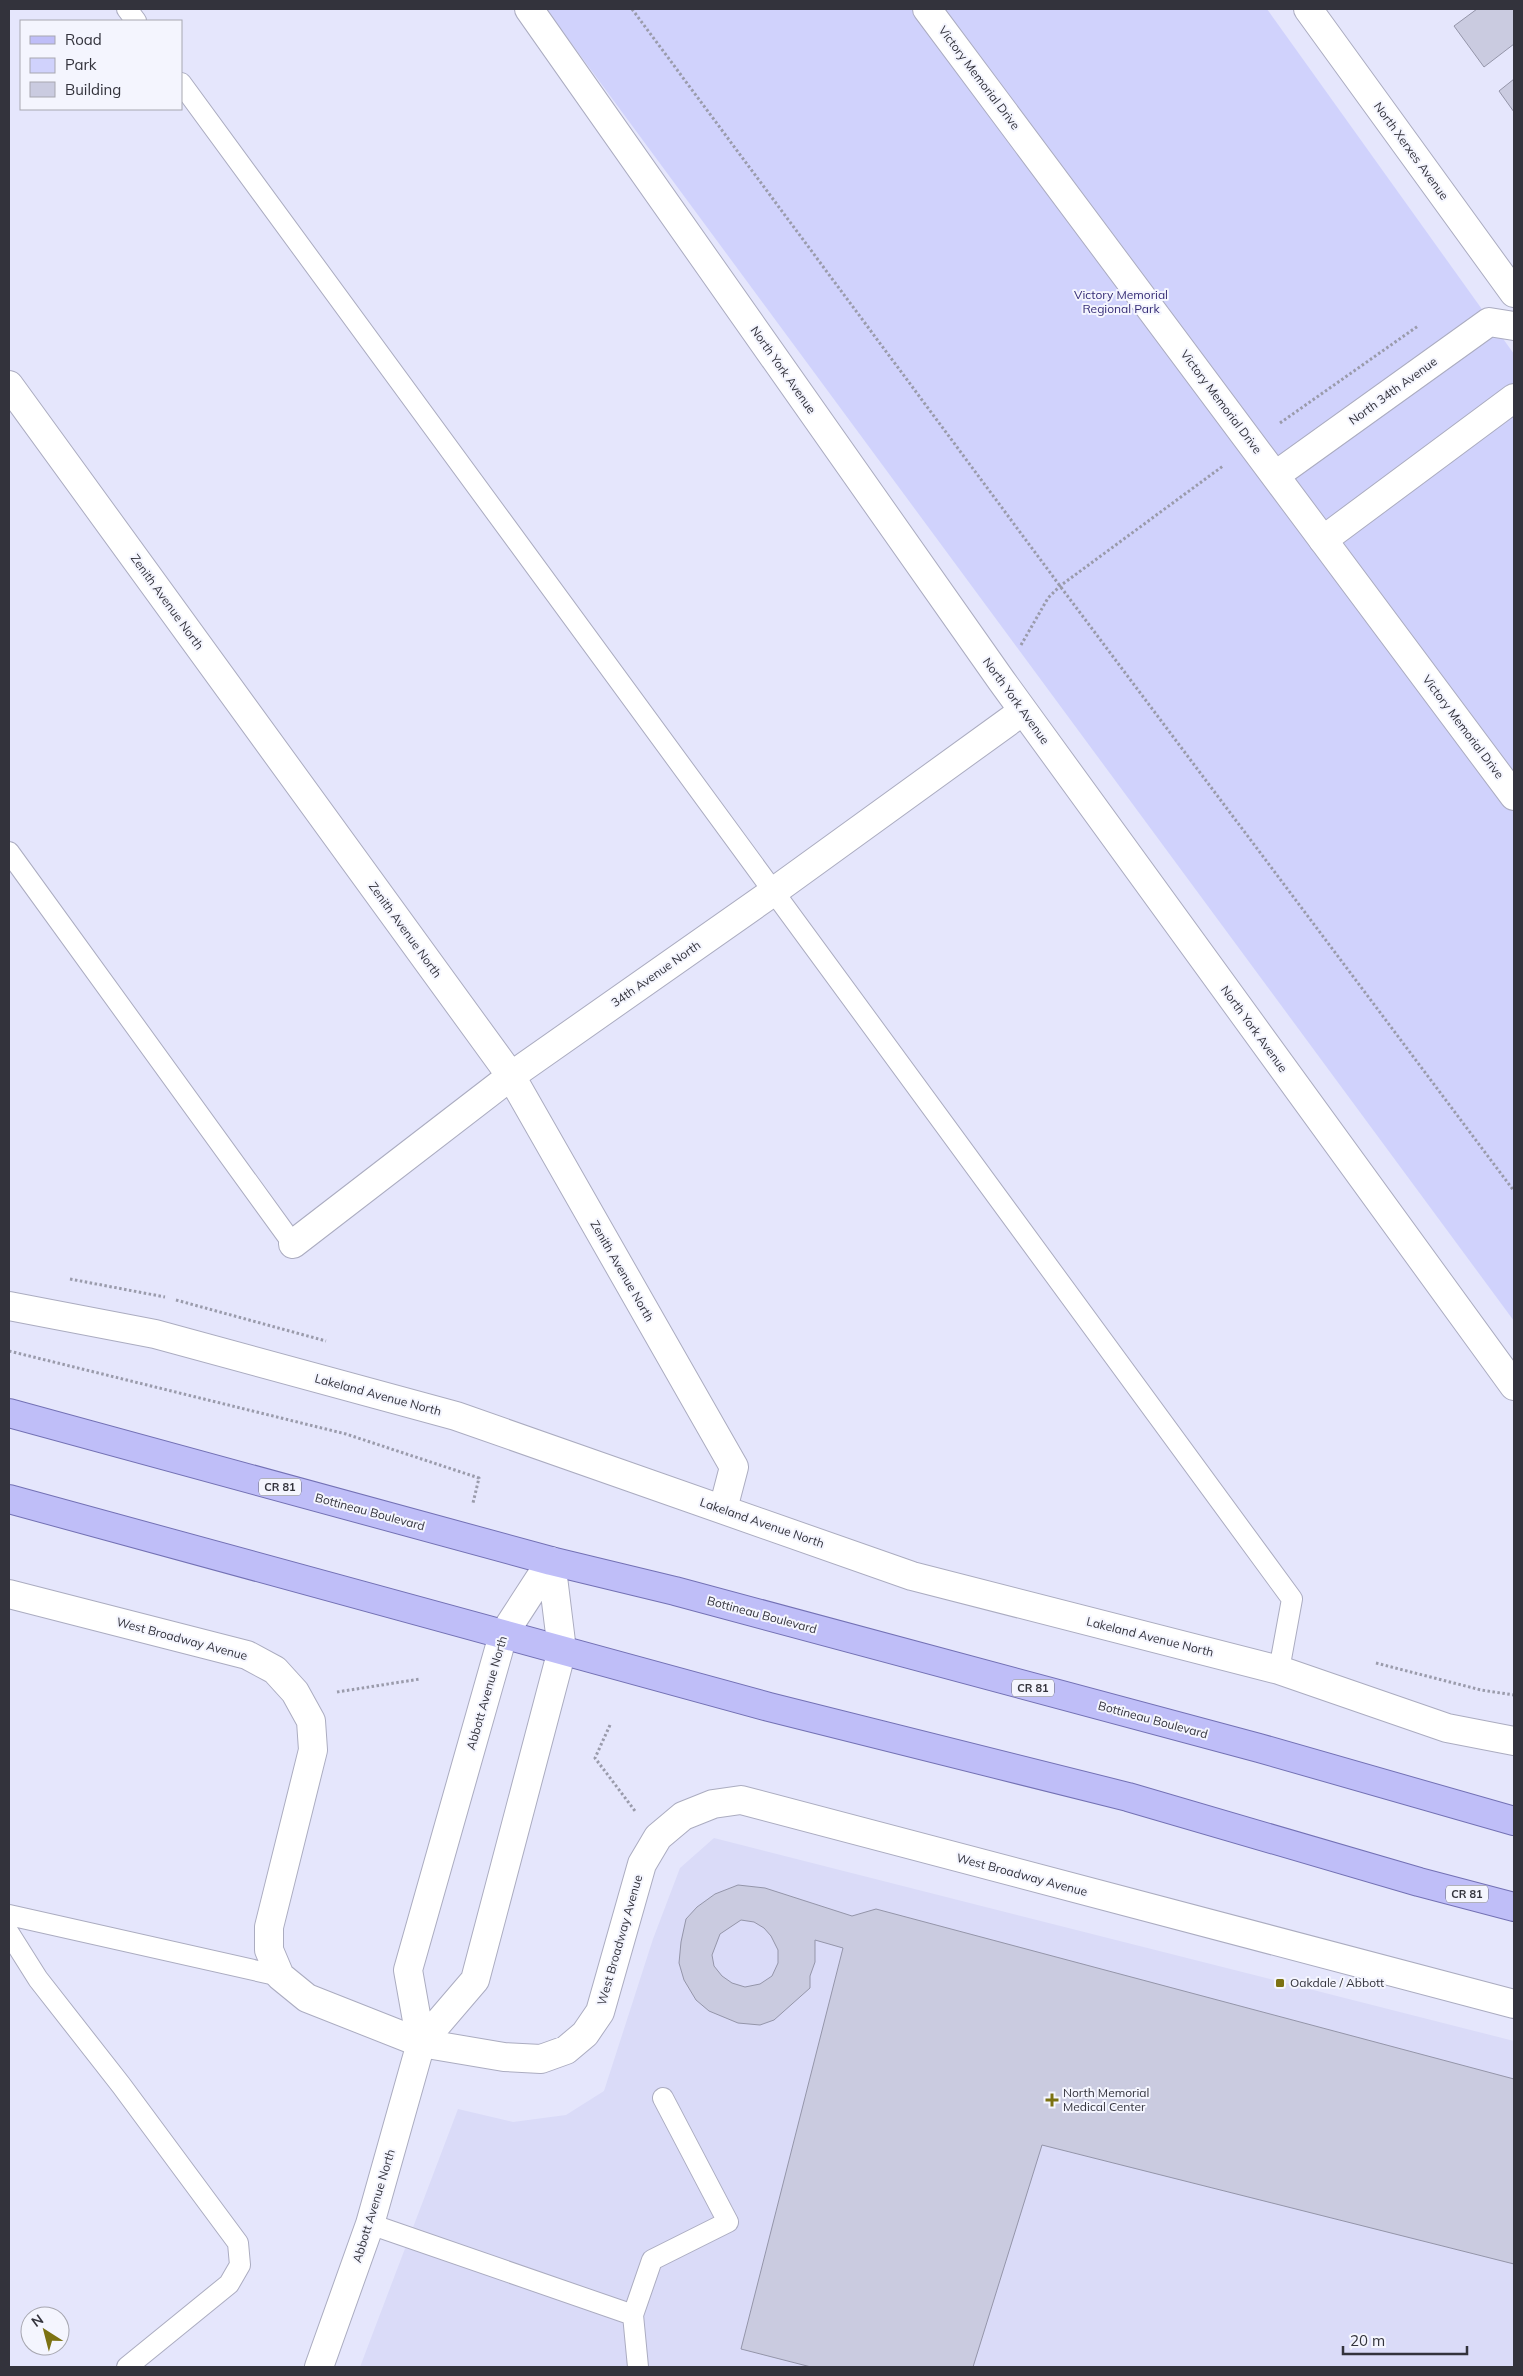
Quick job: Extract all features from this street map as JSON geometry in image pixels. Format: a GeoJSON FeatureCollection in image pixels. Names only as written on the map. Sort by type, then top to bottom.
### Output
{"type":"FeatureCollection","features":[{"type":"Feature","properties":{"kind":"main road","name":"Bottineau Boulevard"},"geometry":{"type":"LineString","coordinates":[[9,1413],[551,1561],[674,1591],[1249,1746],[1514,1821]]}},
{"type":"Feature","properties":{"kind":"main road","name":"CR 81"},"geometry":{"type":"LineString","coordinates":[[9,1499],[769,1707],[1128,1797],[1419,1882],[1514,1907]]}},
{"type":"Feature","properties":{"kind":"street","name":"North York Avenue"},"geometry":{"type":"LineString","coordinates":[[529,9],[1023,711],[1514,1386]]}},
{"type":"Feature","properties":{"kind":"street","name":"Victory Memorial Drive"},"geometry":{"type":"LineString","coordinates":[[927,9],[1514,796]]}},
{"type":"Feature","properties":{"kind":"street","name":"North Xerxes Avenue"},"geometry":{"type":"LineString","coordinates":[[1308,9],[1514,293]]}},
{"type":"Feature","properties":{"kind":"street","name":"North 34th Avenue"},"geometry":{"type":"LineString","coordinates":[[1276,476],[1489,322],[1514,326]]}},
{"type":"Feature","properties":{"kind":"street","name":"Zenith Avenue North"},"geometry":{"type":"LineString","coordinates":[[9,385],[511,1076],[734,1467],[723,1509]]}},
{"type":"Feature","properties":{"kind":"street"},"geometry":{"type":"LineString","coordinates":[[1323,540],[1514,398]]}},
{"type":"Feature","properties":{"kind":"street","name":"34th Avenue North"},"geometry":{"type":"LineString","coordinates":[[293,1244],[511,1076],[773,892],[1023,711]]}},
{"type":"Feature","properties":{"kind":"street","name":"Lakeland Avenue North"},"geometry":{"type":"LineString","coordinates":[[9,1306],[155,1334],[456,1416],[912,1576],[1279,1670],[1447,1728],[1514,1741]]}},
{"type":"Feature","properties":{"kind":"street","name":"Abbott Avenue North"},"geometry":{"type":"LineString","coordinates":[[421,2043],[408,1970],[503,1635],[551,1561]]}},
{"type":"Feature","properties":{"kind":"street","name":"Abbott Avenue North"},"geometry":{"type":"LineString","coordinates":[[319,2367],[370,2224],[421,2043],[475,1980],[562,1650],[551,1561]]}},
{"type":"Feature","properties":{"kind":"street","name":"West Broadway Avenue"},"geometry":{"type":"LineString","coordinates":[[9,1594],[247,1656],[275,1670],[295,1692],[311,1721],[313,1750],[269,1927],[269,1950],[280,1976],[307,1998],[421,2043],[504,2057],[540,2059],[566,2050],[586,2034],[600,2012],[642,1864],[658,1837],[683,1816],[713,1804],[741,1800],[1514,2004]]}},
{"type":"Feature","properties":{"kind":"lane"},"geometry":{"type":"LineString","coordinates":[[126,9],[135,20]]}},
{"type":"Feature","properties":{"kind":"lane"},"geometry":{"type":"LineString","coordinates":[[182,85],[1292,1599],[1279,1670]]}},
{"type":"Feature","properties":{"kind":"lane"},"geometry":{"type":"LineString","coordinates":[[9,852],[293,1244]]}},
{"type":"Feature","properties":{"kind":"lane"},"geometry":{"type":"LineString","coordinates":[[9,1915],[280,1976]]}},
{"type":"Feature","properties":{"kind":"lane"},"geometry":{"type":"LineString","coordinates":[[9,1933],[38,1979],[122,2084],[238,2243],[240,2265],[229,2284],[127,2367]]}},
{"type":"Feature","properties":{"kind":"lane"},"geometry":{"type":"LineString","coordinates":[[638,2367],[633,2315],[652,2260],[728,2222],[663,2098]]}},
{"type":"Feature","properties":{"kind":"lane"},"geometry":{"type":"LineString","coordinates":[[370,2224],[633,2315]]}},
{"type":"Feature","properties":{"kind":"path"},"geometry":{"type":"LineString","coordinates":[[632,9],[1060,586],[1514,1191]]}},
{"type":"Feature","properties":{"kind":"path"},"geometry":{"type":"LineString","coordinates":[[1278,425],[1424,322]]}},
{"type":"Feature","properties":{"kind":"path"},"geometry":{"type":"LineString","coordinates":[[1001,680],[1048,598],[1060,586],[1224,466]]}},
{"type":"Feature","properties":{"kind":"path"},"geometry":{"type":"LineString","coordinates":[[9,1351],[346,1434],[479,1478],[473,1503]]}},
{"type":"Feature","properties":{"kind":"path"},"geometry":{"type":"LineString","coordinates":[[334,1693],[420,1679]]}},
{"type":"Feature","properties":{"kind":"path"},"geometry":{"type":"LineString","coordinates":[[610,1725],[595,1758],[628,1805]]}},
{"type":"Feature","properties":{"kind":"shaded area","name":"North Memorial Medical Center"},"geometry":{"type":"Polygon","coordinates":[[[714,1838],[1514,2041],[1514,2367],[360,2367],[458,2109],[513,2122],[566,2115],[604,2091],[653,1939],[680,1868],[714,1838]]]}},
{"type":"Feature","properties":{"kind":"green space","name":"Victory Memorial Regional Park"},"geometry":{"type":"Polygon","coordinates":[[[546,9],[1267,9],[1514,354],[1514,1321],[546,9]]]}},
{"type":"Feature","properties":{"kind":"building"},"geometry":{"type":"Polygon","coordinates":[[[1477,9],[1514,9],[1514,44],[1484,67],[1454,26],[1477,9]]]}},
{"type":"Feature","properties":{"kind":"building"},"geometry":{"type":"Polygon","coordinates":[[[1514,79],[1514,112],[1499,91],[1514,79]]]}},
{"type":"Feature","properties":{"kind":"building"},"geometry":{"type":"Polygon","coordinates":[[[738,1885],[765,1888],[852,1916],[876,1909],[1514,2079],[1514,2264],[1042,2145],[973,2367],[811,2367],[741,2349],[843,1948],[815,1940],[815,1962],[810,1976],[810,1988],[774,2020],[760,2025],[738,2023],[709,2011],[696,2000],[684,1980],[679,1963],[686,1919],[697,1907],[715,1894],[738,1885]],[[741,1920],[720,1934],[712,1955],[714,1966],[722,1976],[732,1983],[745,1987],[760,1984],[772,1976],[778,1963],[778,1950],[771,1936],[764,1928],[754,1922],[741,1920]]]}},
{"type":"Feature","properties":{"kind":"place","name":"Oakdale / Abbott"},"geometry":{"type":"Point","coordinates":[1280,1983]}},
{"type":"Feature","properties":{"kind":"place","name":"North Memorial Medical Center"},"geometry":{"type":"Point","coordinates":[1052,2100]}}]}
